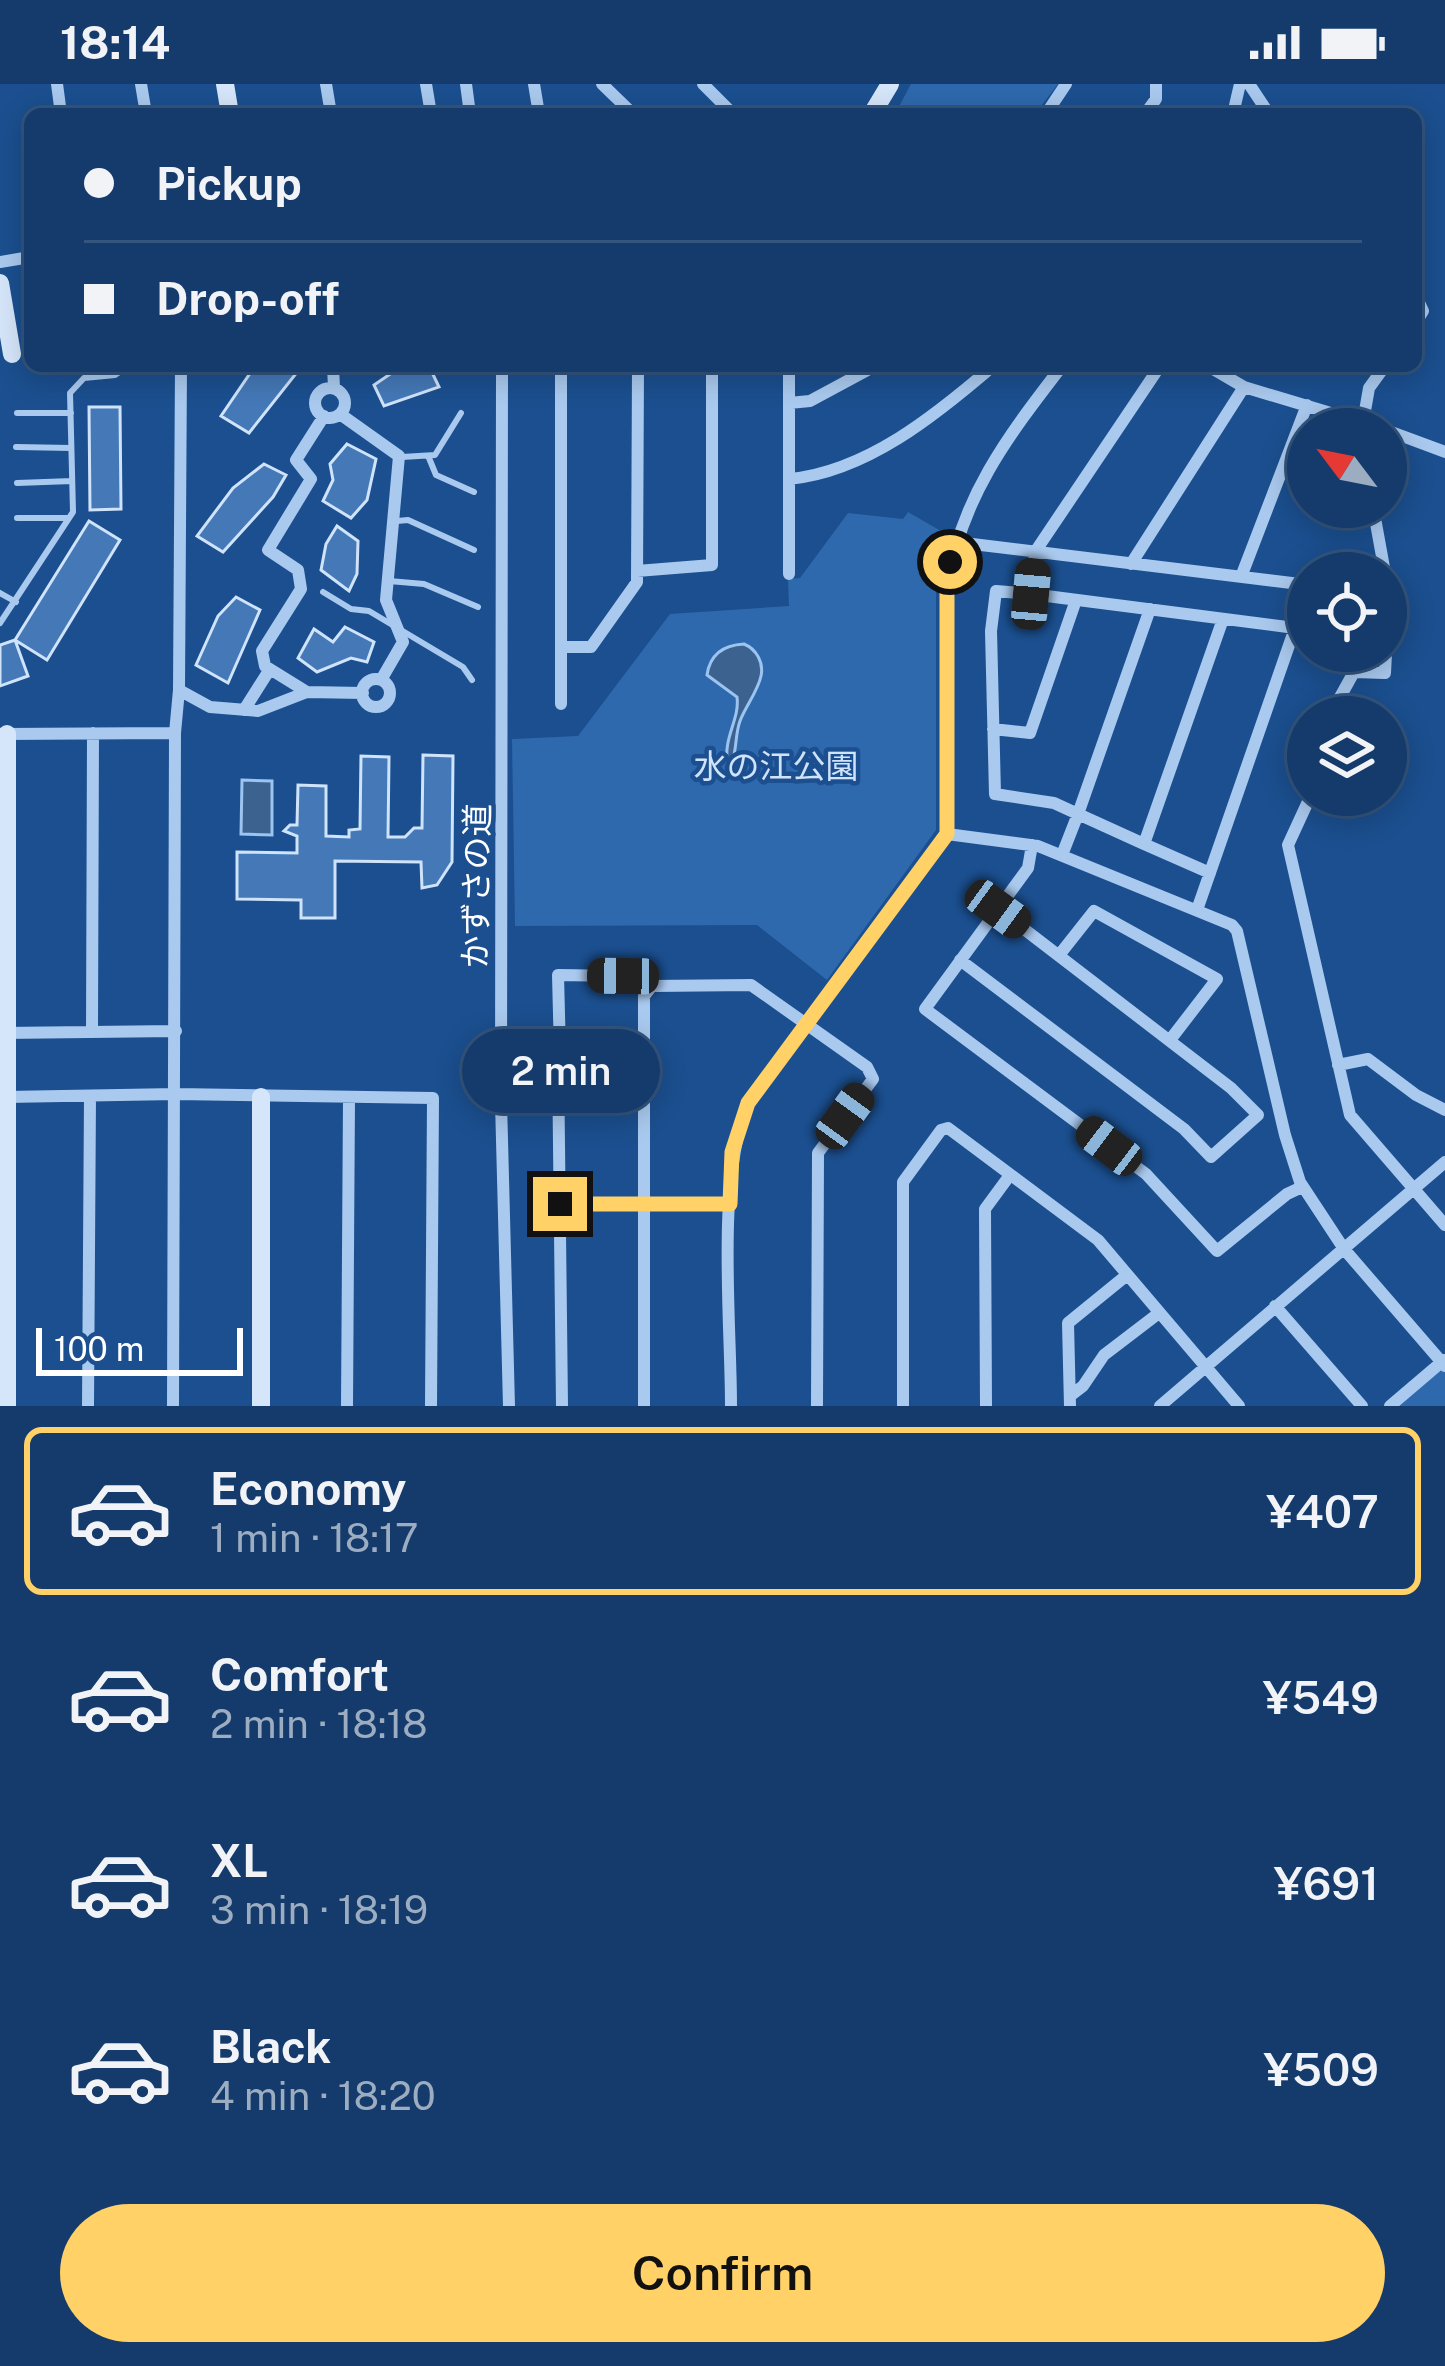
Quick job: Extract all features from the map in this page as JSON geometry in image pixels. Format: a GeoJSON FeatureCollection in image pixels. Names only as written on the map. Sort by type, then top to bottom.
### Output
{"type":"FeatureCollection","features":[{"type":"Feature","properties":{"kind":"street"},"geometry":{"type":"LineString","coordinates":[[602,84],[627,108]]}},
{"type":"Feature","properties":{"kind":"street"},"geometry":{"type":"LineString","coordinates":[[703,84],[727,108]]}},
{"type":"Feature","properties":{"kind":"street"},"geometry":{"type":"LineString","coordinates":[[0,283],[14,353]]}},
{"type":"Feature","properties":{"kind":"street"},"geometry":{"type":"LineString","coordinates":[[173,1406],[181,372]]}},
{"type":"Feature","properties":{"kind":"street"},"geometry":{"type":"LineString","coordinates":[[333,372],[334,388],[346,400],[340,414]]}},
{"type":"Feature","properties":{"kind":"street","name":"かずさの道"},"geometry":{"type":"LineString","coordinates":[[502,372],[501,1102],[509,1406]]}},
{"type":"Feature","properties":{"kind":"street"},"geometry":{"type":"LineString","coordinates":[[561,372],[561,704]]}},
{"type":"Feature","properties":{"kind":"street"},"geometry":{"type":"LineString","coordinates":[[561,647],[591,647],[637,582],[638,372]]}},
{"type":"Feature","properties":{"kind":"street"},"geometry":{"type":"LineString","coordinates":[[637,571],[712,565],[712,372]]}},
{"type":"Feature","properties":{"kind":"street"},"geometry":{"type":"LineString","coordinates":[[789,372],[789,574]]}},
{"type":"Feature","properties":{"kind":"street"},"geometry":{"type":"LineString","coordinates":[[789,403],[810,401],[864,372]]}},
{"type":"Feature","properties":{"kind":"street"},"geometry":{"type":"LineString","coordinates":[[789,479],[818,476],[892,442],[985,372]]}},
{"type":"Feature","properties":{"kind":"street"},"geometry":{"type":"LineString","coordinates":[[731,1406],[732,1152],[748,1103],[947,834],[947,591],[956,542],[968,505],[1002,444],[1057,372]]}},
{"type":"Feature","properties":{"kind":"street"},"geometry":{"type":"LineString","coordinates":[[1031,594],[1035,552],[1156,372]]}},
{"type":"Feature","properties":{"kind":"street"},"geometry":{"type":"LineString","coordinates":[[1218,372],[1244,387],[1315,408]]}},
{"type":"Feature","properties":{"kind":"street"},"geometry":{"type":"LineString","coordinates":[[1365,408],[1369,388],[1380,372]]}},
{"type":"Feature","properties":{"kind":"street"},"geometry":{"type":"LineString","coordinates":[[1131,563],[1244,387]]}},
{"type":"Feature","properties":{"kind":"street"},"geometry":{"type":"LineString","coordinates":[[334,388],[322,390],[315,400],[317,411],[324,416],[340,414],[399,456],[387,608],[400,632],[401,649],[381,680],[366,683],[362,693]]}},
{"type":"Feature","properties":{"kind":"street"},"geometry":{"type":"LineString","coordinates":[[1240,577],[1306,405]]}},
{"type":"Feature","properties":{"kind":"street"},"geometry":{"type":"LineString","coordinates":[[308,692],[270,669],[262,651],[302,582],[298,570],[268,550],[311,479],[296,460],[324,416]]}},
{"type":"Feature","properties":{"kind":"street"},"geometry":{"type":"LineString","coordinates":[[1407,437],[1445,452]]}},
{"type":"Feature","properties":{"kind":"street"},"geometry":{"type":"LineString","coordinates":[[956,542],[1287,583]]}},
{"type":"Feature","properties":{"kind":"street"},"geometry":{"type":"LineString","coordinates":[[1197,910],[1210,873],[1295,628],[996,591],[991,632],[994,794],[1054,802],[1210,873]]}},
{"type":"Feature","properties":{"kind":"street"},"geometry":{"type":"LineString","coordinates":[[993,729],[1030,734],[1076,599]]}},
{"type":"Feature","properties":{"kind":"street"},"geometry":{"type":"LineString","coordinates":[[1063,855],[1150,609]]}},
{"type":"Feature","properties":{"kind":"street"},"geometry":{"type":"LineString","coordinates":[[1144,844],[1223,619]]}},
{"type":"Feature","properties":{"kind":"street"},"geometry":{"type":"LineString","coordinates":[[244,710],[270,669]]}},
{"type":"Feature","properties":{"kind":"street"},"geometry":{"type":"LineString","coordinates":[[362,693],[371,706],[386,703],[389,688],[381,680]]}},
{"type":"Feature","properties":{"kind":"street"},"geometry":{"type":"LineString","coordinates":[[179,690],[211,707],[258,711],[308,692],[362,693]]}},
{"type":"Feature","properties":{"kind":"street"},"geometry":{"type":"LineString","coordinates":[[92,1030],[93,733]]}},
{"type":"Feature","properties":{"kind":"street"},"geometry":{"type":"LineString","coordinates":[[7,1406],[3,734],[175,733]]}},
{"type":"Feature","properties":{"kind":"street"},"geometry":{"type":"LineString","coordinates":[[1301,816],[1288,845],[1350,1114],[1445,1225]]}},
{"type":"Feature","properties":{"kind":"street"},"geometry":{"type":"LineString","coordinates":[[947,834],[1032,845],[1063,855],[1238,931],[1285,1135],[1302,1187],[1344,1249],[1444,1362],[1390,1406]]}},
{"type":"Feature","properties":{"kind":"street"},"geometry":{"type":"LineString","coordinates":[[1032,845],[1028,868],[925,1009],[1146,1174],[1217,1251],[1302,1187]]}},
{"type":"Feature","properties":{"kind":"street"},"geometry":{"type":"LineString","coordinates":[[960,960],[1184,1129],[1211,1156],[1258,1115],[1231,1088],[998,909]]}},
{"type":"Feature","properties":{"kind":"street"},"geometry":{"type":"LineString","coordinates":[[1060,954],[1094,911],[1217,979],[1170,1040]]}},
{"type":"Feature","properties":{"kind":"street"},"geometry":{"type":"LineString","coordinates":[[562,1406],[558,975],[623,976],[646,990]]}},
{"type":"Feature","properties":{"kind":"street"},"geometry":{"type":"LineString","coordinates":[[646,990],[652,986],[751,985],[867,1066],[873,1079],[818,1154],[818,1406]]}},
{"type":"Feature","properties":{"kind":"street"},"geometry":{"type":"LineString","coordinates":[[644,1406],[646,990]]}},
{"type":"Feature","properties":{"kind":"street"},"geometry":{"type":"LineString","coordinates":[[3,1033],[176,1031]]}},
{"type":"Feature","properties":{"kind":"street"},"geometry":{"type":"LineString","coordinates":[[560,1053],[644,1057]]}},
{"type":"Feature","properties":{"kind":"street"},"geometry":{"type":"LineString","coordinates":[[1338,1065],[1368,1059],[1416,1095],[1445,1109]]}},
{"type":"Feature","properties":{"kind":"street"},"geometry":{"type":"LineString","coordinates":[[88,1406],[90,1096]]}},
{"type":"Feature","properties":{"kind":"street"},"geometry":{"type":"LineString","coordinates":[[6,1097],[433,1098],[431,1406]]}},
{"type":"Feature","properties":{"kind":"street"},"geometry":{"type":"LineString","coordinates":[[260,1097],[261,1406]]}},
{"type":"Feature","properties":{"kind":"street"},"geometry":{"type":"LineString","coordinates":[[347,1406],[349,1097]]}},
{"type":"Feature","properties":{"kind":"street"},"geometry":{"type":"LineString","coordinates":[[903,1406],[903,1181],[941,1130],[948,1128],[1098,1240],[1239,1406]]}},
{"type":"Feature","properties":{"kind":"street"},"geometry":{"type":"LineString","coordinates":[[1160,1406],[1445,1162]]}},
{"type":"Feature","properties":{"kind":"street"},"geometry":{"type":"LineString","coordinates":[[986,1406],[985,1209],[1010,1175]]}},
{"type":"Feature","properties":{"kind":"street"},"geometry":{"type":"LineString","coordinates":[[560,1204],[730,1204]]}},
{"type":"Feature","properties":{"kind":"street"},"geometry":{"type":"LineString","coordinates":[[1070,1401],[1069,1323],[1127,1275]]}},
{"type":"Feature","properties":{"kind":"street"},"geometry":{"type":"LineString","coordinates":[[1275,1306],[1363,1406]]}},
{"type":"Feature","properties":{"kind":"street"},"geometry":{"type":"LineString","coordinates":[[1070,1401],[1104,1355],[1159,1313]]}},
{"type":"Feature","properties":{"kind":"lane"},"geometry":{"type":"LineString","coordinates":[[0,623],[73,512],[74,386],[84,378],[119,372]]}},
{"type":"Feature","properties":{"kind":"lane"},"geometry":{"type":"LineString","coordinates":[[17,413],[71,413]]}},
{"type":"Feature","properties":{"kind":"lane"},"geometry":{"type":"LineString","coordinates":[[429,458],[461,413]]}},
{"type":"Feature","properties":{"kind":"lane"},"geometry":{"type":"LineString","coordinates":[[16,447],[71,448]]}},
{"type":"Feature","properties":{"kind":"lane"},"geometry":{"type":"LineString","coordinates":[[399,456],[429,458]]}},
{"type":"Feature","properties":{"kind":"lane"},"geometry":{"type":"LineString","coordinates":[[429,458],[436,475],[474,492]]}},
{"type":"Feature","properties":{"kind":"lane"},"geometry":{"type":"LineString","coordinates":[[16,483],[72,482]]}},
{"type":"Feature","properties":{"kind":"lane"},"geometry":{"type":"LineString","coordinates":[[17,518],[69,518]]}},
{"type":"Feature","properties":{"kind":"lane"},"geometry":{"type":"LineString","coordinates":[[393,521],[408,520],[474,550]]}},
{"type":"Feature","properties":{"kind":"lane"},"geometry":{"type":"LineString","coordinates":[[389,581],[424,584],[478,607]]}},
{"type":"Feature","properties":{"kind":"lane"},"geometry":{"type":"LineString","coordinates":[[0,592],[16,602]]}},
{"type":"Feature","properties":{"kind":"lane"},"geometry":{"type":"LineString","coordinates":[[323,592],[350,609],[369,611],[463,667],[472,680]]}},
{"type":"Feature","properties":{"kind":"green space"},"geometry":{"type":"Polygon","coordinates":[[[911,84],[1058,84],[1040,108],[898,108],[911,84]]]}},
{"type":"Feature","properties":{"kind":"green space","name":"水の江公園"},"geometry":{"type":"Polygon","coordinates":[[[908,512],[948,535],[936,573],[936,830],[827,980],[757,925],[515,926],[512,739],[578,736],[670,614],[789,606],[788,579],[800,578],[848,513],[903,519],[908,512]]]}},
{"type":"Feature","properties":{"kind":"green space"},"geometry":{"type":"Polygon","coordinates":[[[1445,1366],[1445,1406],[1391,1406],[1445,1366]]]}},
{"type":"Feature","properties":{"kind":"shaded area"},"geometry":{"type":"Polygon","coordinates":[[[744,644],[758,657],[761,676],[740,721],[728,767],[737,697],[707,675],[719,652],[744,644]]]}},
{"type":"Feature","properties":{"kind":"shaded area"},"geometry":{"type":"Polygon","coordinates":[[[242,780],[272,781],[272,835],[241,834],[242,780]]]}},
{"type":"Feature","properties":{"kind":"building"},"geometry":{"type":"Polygon","coordinates":[[[251,372],[297,372],[249,433],[221,416],[251,372]]]}},
{"type":"Feature","properties":{"kind":"building"},"geometry":{"type":"Polygon","coordinates":[[[393,372],[432,372],[439,387],[384,406],[374,385],[393,372]]]}},
{"type":"Feature","properties":{"kind":"building"},"geometry":{"type":"Polygon","coordinates":[[[89,407],[120,407],[121,509],[90,510],[89,407]]]}},
{"type":"Feature","properties":{"kind":"building"},"geometry":{"type":"Polygon","coordinates":[[[347,444],[376,459],[367,500],[351,518],[323,501],[333,480],[330,464],[347,444]]]}},
{"type":"Feature","properties":{"kind":"building"},"geometry":{"type":"Polygon","coordinates":[[[264,464],[286,475],[273,497],[223,552],[197,536],[233,488],[264,464]]]}},
{"type":"Feature","properties":{"kind":"building"},"geometry":{"type":"Polygon","coordinates":[[[89,521],[120,540],[47,660],[15,640],[89,521]]]}},
{"type":"Feature","properties":{"kind":"building"},"geometry":{"type":"Polygon","coordinates":[[[337,526],[358,541],[357,574],[349,591],[321,570],[326,544],[337,526]]]}},
{"type":"Feature","properties":{"kind":"building"},"geometry":{"type":"Polygon","coordinates":[[[236,597],[260,610],[228,683],[196,665],[218,616],[236,597]]]}},
{"type":"Feature","properties":{"kind":"building"},"geometry":{"type":"Polygon","coordinates":[[[345,627],[374,642],[367,662],[351,658],[317,672],[298,658],[314,629],[333,642],[345,627]]]}},
{"type":"Feature","properties":{"kind":"building"},"geometry":{"type":"Polygon","coordinates":[[[15,640],[28,676],[0,686],[0,645],[15,640]]]}},
{"type":"Feature","properties":{"kind":"building"},"geometry":{"type":"Polygon","coordinates":[[[423,755],[453,756],[452,862],[437,885],[422,888],[421,862],[335,861],[335,918],[301,918],[301,900],[237,899],[237,852],[297,853],[297,836],[284,831],[297,825],[298,785],[326,786],[326,836],[349,837],[349,830],[360,829],[361,756],[389,757],[388,837],[405,837],[414,828],[422,828],[423,755]]]}},
{"type":"Feature","properties":{"kind":"route"},"geometry":{"type":"LineString","coordinates":[[560,1204],[730,1204],[732,1152],[748,1103],[947,834],[950,562]]}}]}
